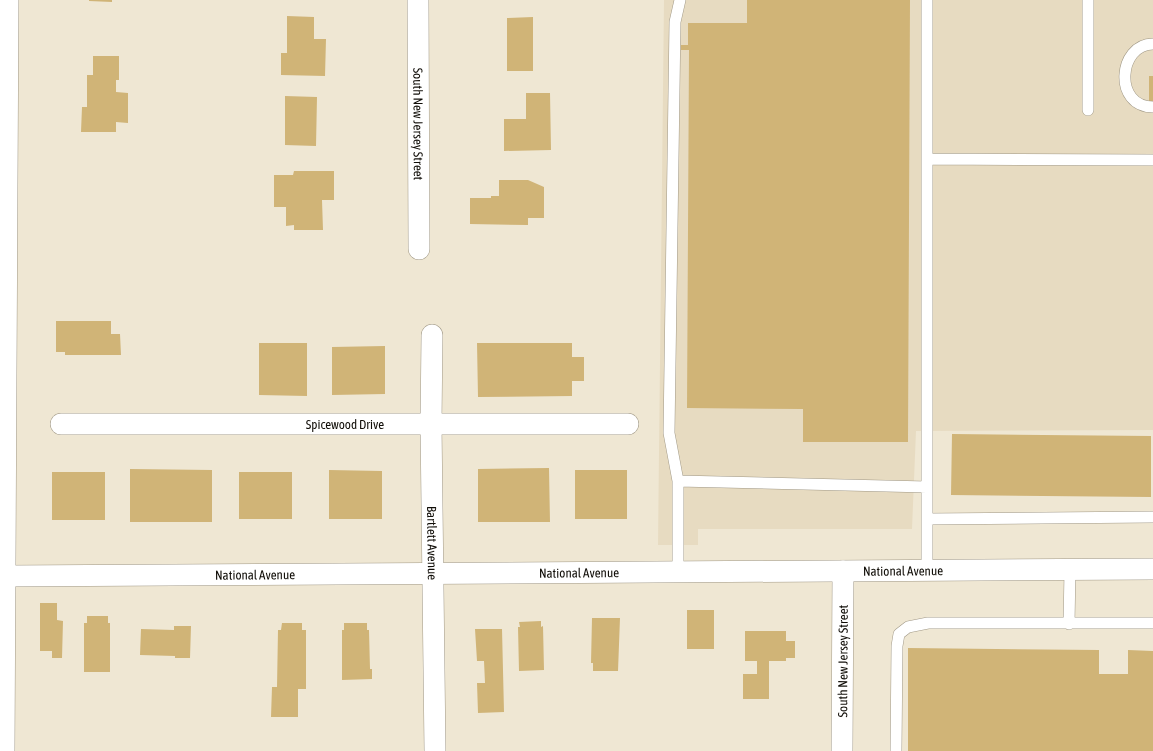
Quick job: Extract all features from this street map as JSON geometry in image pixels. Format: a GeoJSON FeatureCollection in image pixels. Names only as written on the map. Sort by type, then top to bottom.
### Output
{"type":"FeatureCollection","features":[{"type":"Feature","properties":{"kind":"street"},"geometry":{"type":"LineString","coordinates":[[4,751],[6,576],[3,540],[4,41],[8,0]]}},
{"type":"Feature","properties":{"kind":"street","name":"South New Jersey Street"},"geometry":{"type":"LineString","coordinates":[[418,0],[419,249]]}},
{"type":"Feature","properties":{"kind":"street","name":"Bartlett Avenue"},"geometry":{"type":"LineString","coordinates":[[432,335],[431,424],[435,751]]}},
{"type":"Feature","properties":{"kind":"street","name":"Spicewood Drive"},"geometry":{"type":"LineString","coordinates":[[61,424],[628,424]]}},
{"type":"Feature","properties":{"kind":"street","name":"National Avenue"},"geometry":{"type":"LineString","coordinates":[[6,576],[433,575],[678,571],[1153,569]]}},
{"type":"Feature","properties":{"kind":"street","name":"South New Jersey Street"},"geometry":{"type":"LineString","coordinates":[[842,751],[843,571]]}},
{"type":"Feature","properties":{"kind":"lane"},"geometry":{"type":"LineString","coordinates":[[678,571],[678,481],[670,433],[675,22],[680,0]]}},
{"type":"Feature","properties":{"kind":"lane"},"geometry":{"type":"LineString","coordinates":[[927,0],[927,570]]}},
{"type":"Feature","properties":{"kind":"lane"},"geometry":{"type":"LineString","coordinates":[[1088,0],[1088,110]]}},
{"type":"Feature","properties":{"kind":"lane"},"geometry":{"type":"LineString","coordinates":[[1153,44],[1148,44],[1137,50],[1129,57],[1125,69],[1125,84],[1127,93],[1136,102],[1148,107],[1153,107]]}},
{"type":"Feature","properties":{"kind":"lane"},"geometry":{"type":"LineString","coordinates":[[927,159],[1153,160]]}},
{"type":"Feature","properties":{"kind":"lane"},"geometry":{"type":"LineString","coordinates":[[678,481],[927,486]]}},
{"type":"Feature","properties":{"kind":"lane"},"geometry":{"type":"LineString","coordinates":[[927,519],[1153,517]]}},
{"type":"Feature","properties":{"kind":"lane"},"geometry":{"type":"LineString","coordinates":[[1069,624],[1070,570]]}},
{"type":"Feature","properties":{"kind":"lane"},"geometry":{"type":"LineString","coordinates":[[896,751],[896,646],[899,634],[908,627],[928,623],[1153,623]]}},
{"type":"Feature","properties":{"kind":"shaded area"},"geometry":{"type":"Polygon","coordinates":[[[664,0],[1153,0],[1153,430],[916,431],[912,529],[698,529],[698,545],[658,545],[664,0]]]}},
{"type":"Feature","properties":{"kind":"building"},"geometry":{"type":"Polygon","coordinates":[[[112,0],[112,2],[89,1],[112,0]]]}},
{"type":"Feature","properties":{"kind":"building"},"geometry":{"type":"Polygon","coordinates":[[[747,0],[910,0],[908,442],[803,442],[803,409],[687,408],[689,50],[681,50],[681,45],[688,45],[688,23],[747,23],[747,0]]]}},
{"type":"Feature","properties":{"kind":"building"},"geometry":{"type":"Polygon","coordinates":[[[287,16],[314,17],[314,39],[326,39],[325,76],[281,75],[281,53],[287,53],[287,16]]]}},
{"type":"Feature","properties":{"kind":"building"},"geometry":{"type":"Polygon","coordinates":[[[533,17],[533,71],[507,71],[507,18],[533,17]]]}},
{"type":"Feature","properties":{"kind":"building"},"geometry":{"type":"Polygon","coordinates":[[[93,56],[119,56],[119,80],[116,80],[116,92],[128,93],[128,123],[116,122],[116,132],[81,132],[82,107],[87,107],[87,75],[93,75],[93,56]]]}},
{"type":"Feature","properties":{"kind":"building"},"geometry":{"type":"Polygon","coordinates":[[[1149,76],[1153,76],[1153,103],[1149,103],[1149,76]]]}},
{"type":"Feature","properties":{"kind":"building"},"geometry":{"type":"Polygon","coordinates":[[[526,93],[550,93],[551,150],[504,151],[504,119],[526,119],[526,93]]]}},
{"type":"Feature","properties":{"kind":"building"},"geometry":{"type":"Polygon","coordinates":[[[285,96],[317,97],[316,146],[285,145],[285,96]]]}},
{"type":"Feature","properties":{"kind":"building"},"geometry":{"type":"Polygon","coordinates":[[[294,171],[334,171],[334,200],[322,200],[323,230],[294,230],[294,225],[286,226],[286,207],[274,207],[274,175],[293,175],[294,171]]]}},
{"type":"Feature","properties":{"kind":"building"},"geometry":{"type":"Polygon","coordinates":[[[499,180],[528,180],[544,187],[544,218],[528,218],[528,225],[470,224],[470,198],[491,198],[491,196],[499,196],[499,180]]]}},
{"type":"Feature","properties":{"kind":"building"},"geometry":{"type":"Polygon","coordinates":[[[56,321],[111,321],[111,334],[120,334],[121,355],[65,355],[65,352],[56,352],[56,321]]]}},
{"type":"Feature","properties":{"kind":"building"},"geometry":{"type":"Polygon","coordinates":[[[259,343],[307,343],[307,396],[259,395],[259,343]]]}},
{"type":"Feature","properties":{"kind":"building"},"geometry":{"type":"Polygon","coordinates":[[[477,343],[572,343],[572,357],[584,357],[584,381],[572,381],[572,396],[478,397],[477,343]]]}},
{"type":"Feature","properties":{"kind":"building"},"geometry":{"type":"Polygon","coordinates":[[[385,346],[385,394],[332,395],[332,347],[385,346]]]}},
{"type":"Feature","properties":{"kind":"building"},"geometry":{"type":"Polygon","coordinates":[[[952,434],[1151,436],[1151,497],[951,495],[952,434]]]}},
{"type":"Feature","properties":{"kind":"building"},"geometry":{"type":"Polygon","coordinates":[[[549,468],[550,522],[478,522],[478,469],[549,468]]]}},
{"type":"Feature","properties":{"kind":"building"},"geometry":{"type":"Polygon","coordinates":[[[130,469],[212,470],[212,522],[130,522],[130,469]]]}},
{"type":"Feature","properties":{"kind":"building"},"geometry":{"type":"Polygon","coordinates":[[[329,470],[382,471],[382,519],[329,519],[329,470]]]}},
{"type":"Feature","properties":{"kind":"building"},"geometry":{"type":"Polygon","coordinates":[[[575,470],[627,470],[627,519],[575,519],[575,470]]]}},
{"type":"Feature","properties":{"kind":"building"},"geometry":{"type":"Polygon","coordinates":[[[52,472],[105,472],[105,520],[52,520],[52,472]]]}},
{"type":"Feature","properties":{"kind":"building"},"geometry":{"type":"Polygon","coordinates":[[[239,472],[292,472],[292,519],[239,519],[239,472]]]}},
{"type":"Feature","properties":{"kind":"building"},"geometry":{"type":"Polygon","coordinates":[[[40,603],[57,603],[57,620],[63,621],[62,658],[52,658],[52,651],[40,651],[40,603]]]}},
{"type":"Feature","properties":{"kind":"building"},"geometry":{"type":"Polygon","coordinates":[[[687,610],[714,610],[714,649],[687,649],[687,610]]]}},
{"type":"Feature","properties":{"kind":"building"},"geometry":{"type":"Polygon","coordinates":[[[87,616],[108,616],[108,623],[110,623],[110,672],[84,672],[84,623],[87,623],[87,616]]]}},
{"type":"Feature","properties":{"kind":"building"},"geometry":{"type":"Polygon","coordinates":[[[592,618],[620,618],[618,671],[593,671],[593,663],[591,663],[592,618]]]}},
{"type":"Feature","properties":{"kind":"building"},"geometry":{"type":"Polygon","coordinates":[[[541,621],[541,627],[543,626],[544,670],[519,671],[519,622],[541,621]]]}},
{"type":"Feature","properties":{"kind":"building"},"geometry":{"type":"Polygon","coordinates":[[[282,623],[302,623],[302,630],[306,630],[306,689],[298,689],[298,717],[271,717],[272,687],[277,687],[278,630],[281,630],[282,623]]]}},
{"type":"Feature","properties":{"kind":"building"},"geometry":{"type":"Polygon","coordinates":[[[344,623],[367,623],[367,630],[369,630],[370,669],[372,669],[372,679],[342,680],[342,630],[344,630],[344,623]]]}},
{"type":"Feature","properties":{"kind":"building"},"geometry":{"type":"Polygon","coordinates":[[[174,626],[191,626],[190,658],[140,655],[141,629],[174,630],[174,626]]]}},
{"type":"Feature","properties":{"kind":"building"},"geometry":{"type":"Polygon","coordinates":[[[475,629],[502,629],[504,712],[478,713],[477,683],[485,683],[484,661],[477,661],[475,629]]]}},
{"type":"Feature","properties":{"kind":"building"},"geometry":{"type":"Polygon","coordinates":[[[745,631],[786,631],[786,641],[795,641],[795,658],[786,658],[786,661],[769,661],[769,699],[743,699],[743,674],[757,674],[757,661],[745,661],[745,631]]]}},
{"type":"Feature","properties":{"kind":"building"},"geometry":{"type":"Polygon","coordinates":[[[908,648],[1099,650],[1099,674],[1128,674],[1128,650],[1153,651],[1153,751],[908,751],[908,648]]]}}]}
